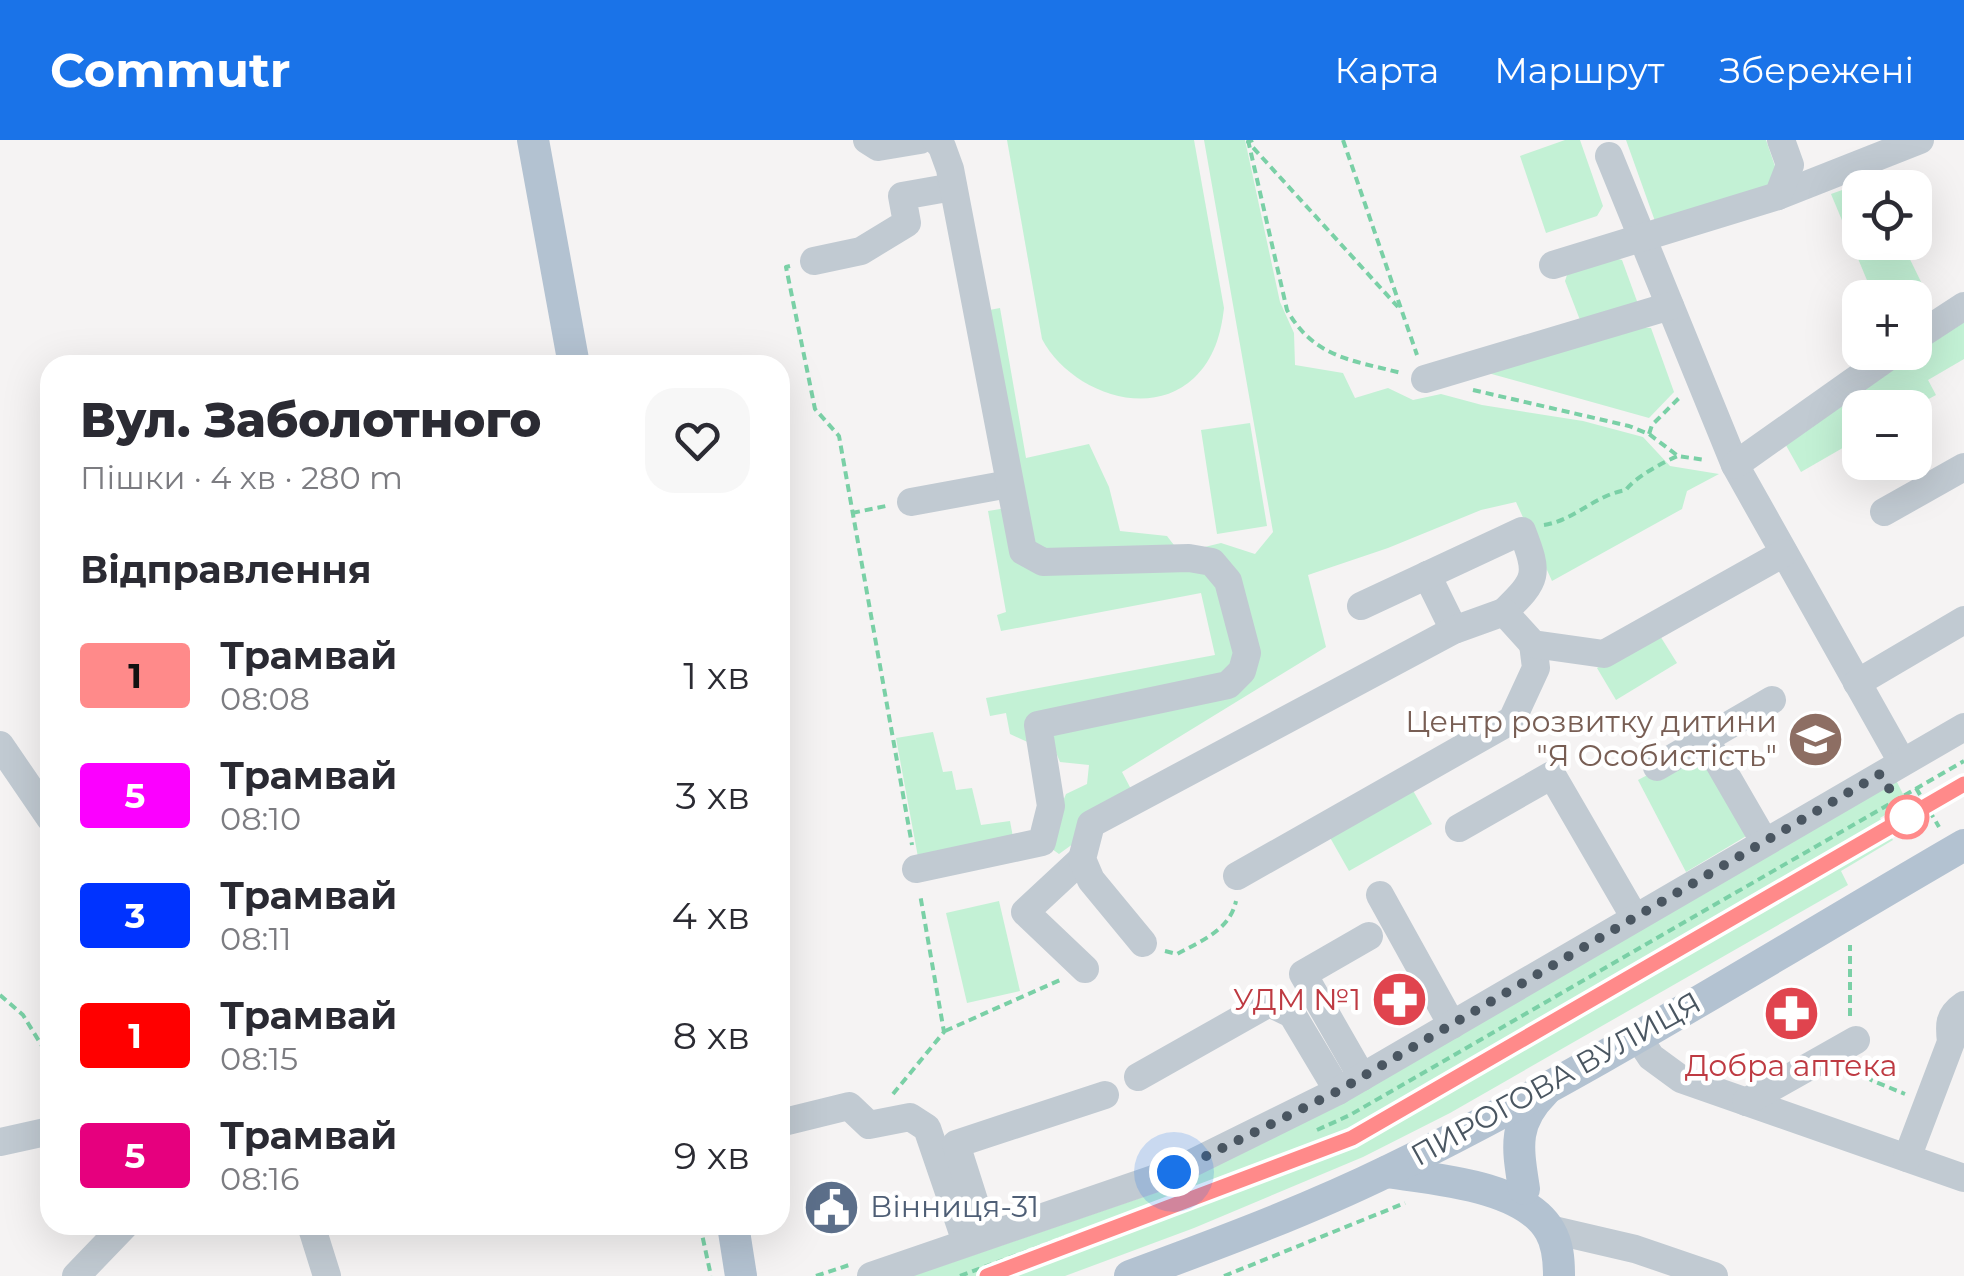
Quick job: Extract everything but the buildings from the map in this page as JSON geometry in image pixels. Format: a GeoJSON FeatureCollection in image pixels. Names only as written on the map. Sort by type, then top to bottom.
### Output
{"type":"FeatureCollection","features":[{"type":"Feature","properties":{"kind":"main road"},"geometry":{"type":"LineString","coordinates":[[533,140],[572,355]]}},
{"type":"Feature","properties":{"kind":"main road","name":"ПИРОГОВА ВУЛИЦЯ"},"geometry":{"type":"LineString","coordinates":[[1130,1276],[1386,1172],[1549,1088],[1953,840]]}},
{"type":"Feature","properties":{"kind":"main road"},"geometry":{"type":"LineString","coordinates":[[1529,1208],[1517,1138],[1534,1103],[1549,1088]]}},
{"type":"Feature","properties":{"kind":"main road"},"geometry":{"type":"LineString","coordinates":[[1467,1131],[1487,1136],[1559,1254],[1559,1276]]}},
{"type":"Feature","properties":{"kind":"main road"},"geometry":{"type":"LineString","coordinates":[[1386,1172],[1467,1184],[1529,1208]]}},
{"type":"Feature","properties":{"kind":"main road"},"geometry":{"type":"LineString","coordinates":[[735,1235],[742,1276]]}},
{"type":"Feature","properties":{"kind":"street"},"geometry":{"type":"LineString","coordinates":[[867,140],[878,147],[920,140]]}},
{"type":"Feature","properties":{"kind":"street"},"geometry":{"type":"LineString","coordinates":[[916,869],[1042,842],[1051,806],[1038,724],[1228,685],[1242,672],[1246,652],[1228,581],[1212,562],[1190,558],[1043,562],[1023,551],[953,187],[942,147],[936,140]]}},
{"type":"Feature","properties":{"kind":"street"},"geometry":{"type":"LineString","coordinates":[[1778,196],[1790,165],[1782,140]]}},
{"type":"Feature","properties":{"kind":"street"},"geometry":{"type":"LineString","coordinates":[[1553,265],[1778,196],[1920,140]]}},
{"type":"Feature","properties":{"kind":"street"},"geometry":{"type":"LineString","coordinates":[[1609,156],[1735,465],[1902,762]]}},
{"type":"Feature","properties":{"kind":"street"},"geometry":{"type":"LineString","coordinates":[[814,260],[861,252],[907,223],[902,196],[953,187]]}},
{"type":"Feature","properties":{"kind":"street"},"geometry":{"type":"LineString","coordinates":[[1425,379],[1670,306]]}},
{"type":"Feature","properties":{"kind":"street"},"geometry":{"type":"LineString","coordinates":[[1932,327],[1964,306]]}},
{"type":"Feature","properties":{"kind":"street"},"geometry":{"type":"LineString","coordinates":[[1735,465],[1870,370]]}},
{"type":"Feature","properties":{"kind":"street"},"geometry":{"type":"LineString","coordinates":[[1884,512],[1964,467]]}},
{"type":"Feature","properties":{"kind":"street"},"geometry":{"type":"LineString","coordinates":[[911,502],[1009,484]]}},
{"type":"Feature","properties":{"kind":"street"},"geometry":{"type":"LineString","coordinates":[[1084,969],[1026,912],[1082,859],[1090,824],[1454,630],[1504,612],[1530,586],[1534,561],[1522,531],[1360,606]]}},
{"type":"Feature","properties":{"kind":"street"},"geometry":{"type":"LineString","coordinates":[[1533,644],[1604,654],[1784,553]]}},
{"type":"Feature","properties":{"kind":"street"},"geometry":{"type":"LineString","coordinates":[[1428,575],[1454,630]]}},
{"type":"Feature","properties":{"kind":"street"},"geometry":{"type":"LineString","coordinates":[[1237,876],[1512,720],[1536,668],[1533,644],[1504,612]]}},
{"type":"Feature","properties":{"kind":"street"},"geometry":{"type":"LineString","coordinates":[[1857,683],[1964,620]]}},
{"type":"Feature","properties":{"kind":"street"},"geometry":{"type":"LineString","coordinates":[[1657,767],[1772,700]]}},
{"type":"Feature","properties":{"kind":"street"},"geometry":{"type":"LineString","coordinates":[[861,1270],[975,1239],[1174,1172],[1350,1084],[1964,726]]}},
{"type":"Feature","properties":{"kind":"street"},"geometry":{"type":"LineString","coordinates":[[1705,738],[1764,841]]}},
{"type":"Feature","properties":{"kind":"street"},"geometry":{"type":"LineString","coordinates":[[0,745],[40,803]]}},
{"type":"Feature","properties":{"kind":"street"},"geometry":{"type":"LineString","coordinates":[[1459,828],[1552,775],[1635,918]]}},
{"type":"Feature","properties":{"kind":"street"},"geometry":{"type":"LineString","coordinates":[[1082,859],[1091,880],[1143,943]]}},
{"type":"Feature","properties":{"kind":"street"},"geometry":{"type":"LineString","coordinates":[[1380,895],[1452,1025]]}},
{"type":"Feature","properties":{"kind":"street"},"geometry":{"type":"LineString","coordinates":[[1350,1084],[1303,974],[1369,936]]}},
{"type":"Feature","properties":{"kind":"street"},"geometry":{"type":"LineString","coordinates":[[1138,1077],[1269,1004],[1292,1014],[1350,1084]]}},
{"type":"Feature","properties":{"kind":"street"},"geometry":{"type":"LineString","coordinates":[[1908,1158],[1956,1050],[1949,1022],[1953,1012],[1964,1005]]}},
{"type":"Feature","properties":{"kind":"street"},"geometry":{"type":"LineString","coordinates":[[1637,1036],[1650,1057],[1681,1079],[1964,1178]]}},
{"type":"Feature","properties":{"kind":"street"},"geometry":{"type":"LineString","coordinates":[[1746,1102],[1856,1040]]}},
{"type":"Feature","properties":{"kind":"street"},"geometry":{"type":"LineString","coordinates":[[975,1239],[956,1144],[1105,1095]]}},
{"type":"Feature","properties":{"kind":"street"},"geometry":{"type":"LineString","coordinates":[[790,1121],[849,1106],[869,1125],[910,1117],[928,1128],[975,1239]]}},
{"type":"Feature","properties":{"kind":"street"},"geometry":{"type":"LineString","coordinates":[[0,1142],[40,1133]]}},
{"type":"Feature","properties":{"kind":"street"},"geometry":{"type":"LineString","coordinates":[[1529,1208],[1714,1276]]}},
{"type":"Feature","properties":{"kind":"street"},"geometry":{"type":"LineString","coordinates":[[76,1276],[115,1235]]}},
{"type":"Feature","properties":{"kind":"street"},"geometry":{"type":"LineString","coordinates":[[314,1235],[327,1276]]}},
{"type":"Feature","properties":{"kind":"path"},"geometry":{"type":"LineString","coordinates":[[1250,141],[1401,310]]}},
{"type":"Feature","properties":{"kind":"path"},"geometry":{"type":"LineString","coordinates":[[1250,141],[1288,310],[1301,334],[1338,357],[1425,379]]}},
{"type":"Feature","properties":{"kind":"path"},"geometry":{"type":"LineString","coordinates":[[814,260],[786,267],[815,409],[839,436],[944,1032],[894,1094],[849,1106]]}},
{"type":"Feature","properties":{"kind":"path"},"geometry":{"type":"LineString","coordinates":[[1649,434],[1652,425],[1698,378]]}},
{"type":"Feature","properties":{"kind":"path"},"geometry":{"type":"LineString","coordinates":[[1522,531],[1562,522],[1605,494],[1626,490],[1631,482],[1645,478],[1658,464],[1678,456]]}},
{"type":"Feature","properties":{"kind":"path"},"geometry":{"type":"LineString","coordinates":[[852,513],[911,502]]}},
{"type":"Feature","properties":{"kind":"path"},"geometry":{"type":"LineString","coordinates":[[1902,762],[1953,840]]}},
{"type":"Feature","properties":{"kind":"path"},"geometry":{"type":"LineString","coordinates":[[0,995],[23,1015],[40,1042]]}},
{"type":"Feature","properties":{"kind":"path"},"geometry":{"type":"LineString","coordinates":[[1224,1276],[1406,1202]]}},
{"type":"Feature","properties":{"kind":"path"},"geometry":{"type":"LineString","coordinates":[[702,1235],[712,1276]]}},
{"type":"Feature","properties":{"kind":"path"},"geometry":{"type":"LineString","coordinates":[[816,1276],[861,1270]]}},
{"type":"Feature","properties":{"kind":"green space"},"geometry":{"type":"Polygon","coordinates":[[[1007,140],[1194,140],[1224,308],[1215,346],[1194,378],[1175,391],[1154,398],[1132,398],[1089,385],[1054,357],[1042,339],[1007,140]]]}},
{"type":"Feature","properties":{"kind":"green space"},"geometry":{"type":"Polygon","coordinates":[[[1204,140],[1245,140],[1280,302],[1294,333],[1295,365],[1343,373],[1355,398],[1388,388],[1413,400],[1441,394],[1482,405],[1583,421],[1643,437],[1670,466],[1719,474],[1687,491],[1682,509],[1552,581],[1516,502],[1481,510],[1308,575],[1326,647],[1122,772],[1132,791],[1059,854],[1045,844],[1066,794],[1087,784],[1089,765],[1060,762],[1052,743],[1034,745],[1010,734],[1006,713],[990,716],[986,698],[1215,655],[1201,593],[1001,631],[997,615],[1006,612],[988,511],[1013,507],[984,311],[1000,308],[1026,458],[1089,444],[1109,487],[1120,531],[1167,536],[1180,553],[1221,543],[1255,554],[1273,532],[1204,140]]]}},
{"type":"Feature","properties":{"kind":"green space"},"geometry":{"type":"Polygon","coordinates":[[[1565,140],[1580,140],[1603,206],[1597,216],[1546,233],[1520,156],[1565,140]]]}},
{"type":"Feature","properties":{"kind":"green space"},"geometry":{"type":"Polygon","coordinates":[[[1626,140],[1766,140],[1777,172],[1770,187],[1656,224],[1626,140]]]}},
{"type":"Feature","properties":{"kind":"green space"},"geometry":{"type":"Polygon","coordinates":[[[1842,190],[1842,220],[1831,194],[1842,190]]]}},
{"type":"Feature","properties":{"kind":"green space"},"geometry":{"type":"Polygon","coordinates":[[[1610,257],[1622,260],[1638,304],[1580,320],[1565,281],[1568,272],[1610,257]]]}},
{"type":"Feature","properties":{"kind":"green space"},"geometry":{"type":"Polygon","coordinates":[[[1859,260],[1910,260],[1920,280],[1867,280],[1859,260]]]}},
{"type":"Feature","properties":{"kind":"green space"},"geometry":{"type":"Polygon","coordinates":[[[1964,312],[1964,359],[1928,380],[1936,395],[1932,397],[1932,390],[1853,390],[1880,370],[1932,370],[1932,333],[1964,312]]]}},
{"type":"Feature","properties":{"kind":"green space"},"geometry":{"type":"Polygon","coordinates":[[[1636,327],[1651,328],[1674,392],[1649,418],[1488,373],[1636,327]]]}},
{"type":"Feature","properties":{"kind":"green space"},"geometry":{"type":"Polygon","coordinates":[[[1842,398],[1842,448],[1801,472],[1783,440],[1842,398]]]}},
{"type":"Feature","properties":{"kind":"green space"},"geometry":{"type":"Polygon","coordinates":[[[1250,423],[1267,526],[1217,534],[1201,430],[1250,423]]]}},
{"type":"Feature","properties":{"kind":"green space"},"geometry":{"type":"Polygon","coordinates":[[[1657,631],[1677,663],[1616,700],[1597,668],[1657,631]]]}},
{"type":"Feature","properties":{"kind":"green space"},"geometry":{"type":"Polygon","coordinates":[[[933,732],[943,772],[952,771],[956,790],[972,788],[981,825],[1010,821],[1015,848],[920,868],[896,738],[933,732]]]}},
{"type":"Feature","properties":{"kind":"green space"},"geometry":{"type":"Polygon","coordinates":[[[1704,745],[1753,832],[1686,872],[1638,780],[1704,745]]]}},
{"type":"Feature","properties":{"kind":"green space"},"geometry":{"type":"Polygon","coordinates":[[[1896,780],[1907,802],[1880,818],[1893,840],[1841,871],[1848,885],[1450,1113],[1363,1157],[1194,1228],[1065,1276],[912,1276],[1178,1185],[1896,780]]]}},
{"type":"Feature","properties":{"kind":"green space"},"geometry":{"type":"Polygon","coordinates":[[[1411,787],[1432,824],[1349,871],[1328,834],[1411,787]]]}},
{"type":"Feature","properties":{"kind":"green space"},"geometry":{"type":"Polygon","coordinates":[[[999,901],[1020,991],[967,1003],[946,913],[999,901]]]}},
{"type":"Feature","properties":{"kind":"tram line"},"geometry":{"type":"LineString","coordinates":[[988,1276],[1352,1139],[1964,784]]}},
{"type":"Feature","properties":{"kind":"tram line","name":"1"},"geometry":{"type":"LineString","coordinates":[[987,1276],[1352,1138],[1964,784]]}},
{"type":"Feature","properties":{"kind":"place","name":"Центр розвитку дитини \"Я Особистість\""},"geometry":{"type":"Point","coordinates":[1816,739]}},
{"type":"Feature","properties":{"kind":"place","name":"УДМ №1"},"geometry":{"type":"Point","coordinates":[1400,1000]}},
{"type":"Feature","properties":{"kind":"place","name":"Добра аптека"},"geometry":{"type":"Point","coordinates":[1791,1014]}},
{"type":"Feature","properties":{"kind":"place","name":"Вінниця-31"},"geometry":{"type":"Point","coordinates":[831,1207]}},
{"type":"Feature","properties":{"kind":"route"},"geometry":{"type":"LineString","coordinates":[[1174,1172],[1338,1091],[1880,774],[1907,817]]}}]}
